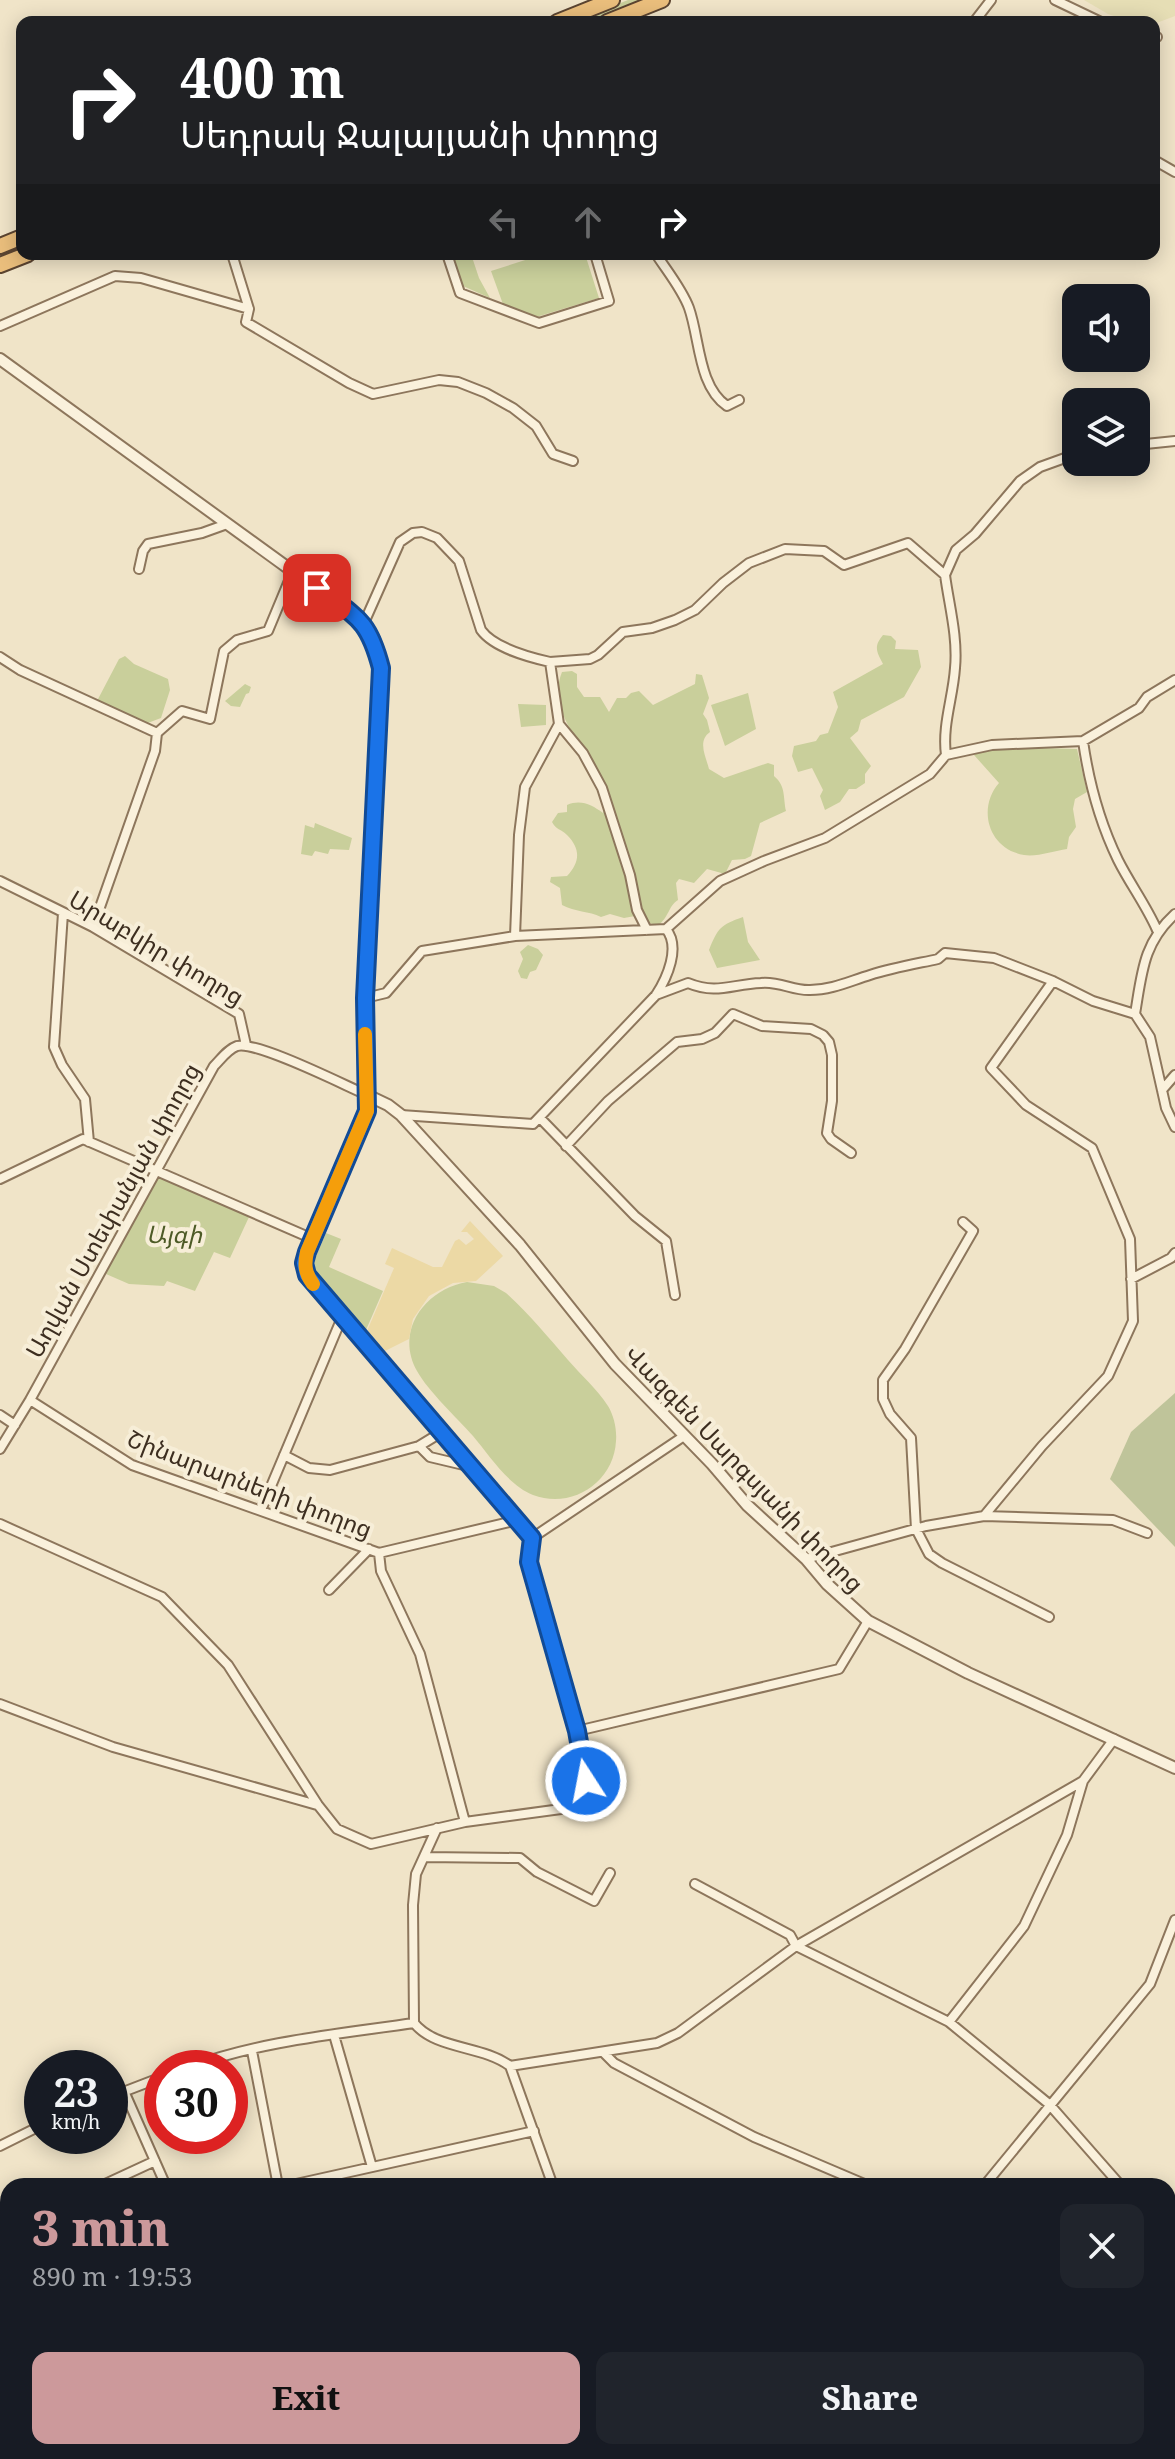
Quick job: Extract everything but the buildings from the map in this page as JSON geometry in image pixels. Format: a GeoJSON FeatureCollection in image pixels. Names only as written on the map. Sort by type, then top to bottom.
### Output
{"type":"FeatureCollection","features":[{"type":"Feature","properties":{"kind":"highway"},"geometry":{"type":"LineString","coordinates":[[572,16],[612,0]]}},
{"type":"Feature","properties":{"kind":"highway"},"geometry":{"type":"LineString","coordinates":[[622,16],[662,0]]}},
{"type":"Feature","properties":{"kind":"street"},"geometry":{"type":"LineString","coordinates":[[979,16],[991,0]]}},
{"type":"Feature","properties":{"kind":"street"},"geometry":{"type":"LineString","coordinates":[[1055,0],[1088,16]]}},
{"type":"Feature","properties":{"kind":"street"},"geometry":{"type":"LineString","coordinates":[[234,260],[249,309],[246,322],[373,394],[439,380],[458,382],[486,393],[536,426],[553,454],[573,461]]}},
{"type":"Feature","properties":{"kind":"street"},"geometry":{"type":"LineString","coordinates":[[449,260],[460,293],[539,323],[609,301],[597,260]]}},
{"type":"Feature","properties":{"kind":"street"},"geometry":{"type":"LineString","coordinates":[[660,260],[688,305],[709,387],[727,406],[739,400]]}},
{"type":"Feature","properties":{"kind":"street"},"geometry":{"type":"LineString","coordinates":[[0,326],[115,276],[141,278],[249,309]]}},
{"type":"Feature","properties":{"kind":"street"},"geometry":{"type":"LineString","coordinates":[[0,359],[364,623],[374,639],[381,668],[365,998],[367,1111],[304,1263],[307,1275],[532,1538],[529,1562],[577,1731],[586,1781],[576,1804],[561,1809],[465,1822],[371,1844],[337,1829],[318,1805],[228,1665],[162,1597],[0,1524]]}},
{"type":"Feature","properties":{"kind":"street"},"geometry":{"type":"LineString","coordinates":[[1150,444],[1175,441]]}},
{"type":"Feature","properties":{"kind":"street"},"geometry":{"type":"LineString","coordinates":[[946,755],[944,738],[956,648],[945,575],[956,550],[975,534],[1020,481],[1040,467],[1062,459]]}},
{"type":"Feature","properties":{"kind":"street"},"geometry":{"type":"LineString","coordinates":[[139,569],[148,544],[202,533],[227,524]]}},
{"type":"Feature","properties":{"kind":"street"},"geometry":{"type":"LineString","coordinates":[[364,623],[400,542],[413,533],[422,532],[437,538],[459,561],[486,637],[550,662],[590,659],[623,632],[652,628],[675,620],[695,610],[749,563],[785,549],[824,551],[844,565],[908,543],[945,575]]}},
{"type":"Feature","properties":{"kind":"street"},"geometry":{"type":"LineString","coordinates":[[93,927],[155,751],[157,733],[182,711],[210,719],[224,651],[237,640],[268,631],[293,571]]}},
{"type":"Feature","properties":{"kind":"street"},"geometry":{"type":"LineString","coordinates":[[0,657],[20,670],[157,733]]}},
{"type":"Feature","properties":{"kind":"street"},"geometry":{"type":"LineString","coordinates":[[550,662],[559,724],[583,753],[598,781],[630,875],[637,910],[647,930]]}},
{"type":"Feature","properties":{"kind":"street"},"geometry":{"type":"LineString","coordinates":[[365,998],[386,993],[422,951],[515,936],[666,929],[720,881],[825,838],[930,774],[946,755],[992,745],[1083,741],[1139,708],[1147,697],[1175,680]]}},
{"type":"Feature","properties":{"kind":"street"},"geometry":{"type":"LineString","coordinates":[[515,936],[519,835],[525,787],[559,724]]}},
{"type":"Feature","properties":{"kind":"street"},"geometry":{"type":"LineString","coordinates":[[1083,741],[1090,788],[1104,829],[1119,863],[1140,895],[1157,930]]}},
{"type":"Feature","properties":{"kind":"street","name":"Արաբկիր փողոց"},"geometry":{"type":"LineString","coordinates":[[0,881],[93,927],[239,1014],[246,1045]]}},
{"type":"Feature","properties":{"kind":"street"},"geometry":{"type":"LineString","coordinates":[[63,913],[54,1047],[85,1099],[89,1142]]}},
{"type":"Feature","properties":{"kind":"street"},"geometry":{"type":"LineString","coordinates":[[1135,1014],[1142,968],[1157,930],[1175,914]]}},
{"type":"Feature","properties":{"kind":"street"},"geometry":{"type":"LineString","coordinates":[[401,1115],[533,1124],[656,995],[670,966],[672,942],[666,929]]}},
{"type":"Feature","properties":{"kind":"street"},"geometry":{"type":"LineString","coordinates":[[656,995],[688,983],[702,989],[719,990],[760,983],[780,983],[806,991],[825,989],[938,959],[945,953],[994,958],[1053,981],[1093,1001],[1135,1014],[1150,1037],[1162,1090],[1175,1127]]}},
{"type":"Feature","properties":{"kind":"street"},"geometry":{"type":"LineString","coordinates":[[984,1516],[1042,1446],[1108,1376],[1133,1321],[1130,1239],[1092,1148],[1026,1105],[991,1068],[1053,981]]}},
{"type":"Feature","properties":{"kind":"street"},"geometry":{"type":"LineString","coordinates":[[566,1146],[608,1101],[677,1042],[702,1039],[715,1033],[733,1014],[762,1026],[811,1029],[829,1042],[832,1101],[827,1133],[851,1153]]}},
{"type":"Feature","properties":{"kind":"street"},"geometry":{"type":"LineString","coordinates":[[246,1045],[365,1094]]}},
{"type":"Feature","properties":{"kind":"street","name":"Աղվան Ստեփանյան փողոց"},"geometry":{"type":"LineString","coordinates":[[0,1449],[214,1066],[233,1047],[246,1045]]}},
{"type":"Feature","properties":{"kind":"street"},"geometry":{"type":"LineString","coordinates":[[1162,1090],[1175,1075]]}},
{"type":"Feature","properties":{"kind":"street","name":"Վազգեն Սարգսյանի փողոց"},"geometry":{"type":"LineString","coordinates":[[365,1094],[401,1115],[520,1245],[615,1364],[747,1505],[868,1621],[968,1673],[1172,1764]]}},
{"type":"Feature","properties":{"kind":"street"},"geometry":{"type":"LineString","coordinates":[[540,1118],[635,1216],[666,1241],[675,1295]]}},
{"type":"Feature","properties":{"kind":"street"},"geometry":{"type":"LineString","coordinates":[[0,1179],[83,1139],[313,1239]]}},
{"type":"Feature","properties":{"kind":"street"},"geometry":{"type":"LineString","coordinates":[[963,1222],[973,1231],[905,1349],[883,1380],[883,1399],[890,1414],[911,1438],[916,1529],[929,1554],[1049,1617]]}},
{"type":"Feature","properties":{"kind":"street"},"geometry":{"type":"LineString","coordinates":[[1131,1279],[1175,1253]]}},
{"type":"Feature","properties":{"kind":"street"},"geometry":{"type":"LineString","coordinates":[[261,1510],[343,1315]]}},
{"type":"Feature","properties":{"kind":"street","name":"Շինարարների փողոց"},"geometry":{"type":"LineString","coordinates":[[30,1400],[132,1465],[379,1553],[381,1571],[420,1654],[465,1822]]}},
{"type":"Feature","properties":{"kind":"street"},"geometry":{"type":"LineString","coordinates":[[0,1415],[15,1425]]}},
{"type":"Feature","properties":{"kind":"street"},"geometry":{"type":"LineString","coordinates":[[284,1455],[309,1468],[330,1470],[419,1446],[442,1432]]}},
{"type":"Feature","properties":{"kind":"street"},"geometry":{"type":"LineString","coordinates":[[532,1538],[684,1436]]}},
{"type":"Feature","properties":{"kind":"street"},"geometry":{"type":"LineString","coordinates":[[419,1446],[430,1457],[473,1467]]}},
{"type":"Feature","properties":{"kind":"street"},"geometry":{"type":"LineString","coordinates":[[806,1559],[916,1529],[984,1516],[1113,1520],[1147,1533]]}},
{"type":"Feature","properties":{"kind":"street"},"geometry":{"type":"LineString","coordinates":[[379,1553],[518,1520]]}},
{"type":"Feature","properties":{"kind":"street"},"geometry":{"type":"LineString","coordinates":[[329,1590],[369,1549]]}},
{"type":"Feature","properties":{"kind":"street"},"geometry":{"type":"LineString","coordinates":[[577,1731],[839,1669],[868,1621]]}},
{"type":"Feature","properties":{"kind":"street"},"geometry":{"type":"LineString","coordinates":[[0,1704],[113,1747],[318,1805]]}},
{"type":"Feature","properties":{"kind":"street"},"geometry":{"type":"LineString","coordinates":[[949,2022],[1024,1926],[1067,1835],[1083,1781],[1114,1739]]}},
{"type":"Feature","properties":{"kind":"street"},"geometry":{"type":"LineString","coordinates":[[437,1828],[416,1874],[413,1905],[414,2023],[422,2033],[486,2053],[510,2066],[657,2043],[678,2033],[796,1946],[1083,1781]]}},
{"type":"Feature","properties":{"kind":"street"},"geometry":{"type":"LineString","coordinates":[[424,1857],[520,1858],[537,1872],[594,1901],[610,1873]]}},
{"type":"Feature","properties":{"kind":"street"},"geometry":{"type":"LineString","coordinates":[[695,1884],[790,1935],[796,1946],[949,2022],[1049,2104],[1114,2178]]}},
{"type":"Feature","properties":{"kind":"street"},"geometry":{"type":"LineString","coordinates":[[990,2178],[1150,1984],[1175,1920]]}},
{"type":"Feature","properties":{"kind":"street"},"geometry":{"type":"LineString","coordinates":[[248,2052],[414,2023]]}},
{"type":"Feature","properties":{"kind":"street"},"geometry":{"type":"LineString","coordinates":[[334,2035],[372,2167]]}},
{"type":"Feature","properties":{"kind":"street"},"geometry":{"type":"LineString","coordinates":[[252,2051],[276,2178]]}},
{"type":"Feature","properties":{"kind":"street"},"geometry":{"type":"LineString","coordinates":[[603,2052],[614,2063],[754,2137],[844,2178]]}},
{"type":"Feature","properties":{"kind":"street"},"geometry":{"type":"LineString","coordinates":[[510,2066],[550,2178]]}},
{"type":"Feature","properties":{"kind":"street"},"geometry":{"type":"LineString","coordinates":[[128,2100],[162,2178]]}},
{"type":"Feature","properties":{"kind":"street"},"geometry":{"type":"LineString","coordinates":[[323,2178],[534,2131]]}},
{"type":"Feature","properties":{"kind":"street"},"geometry":{"type":"LineString","coordinates":[[0,2146],[24,2134]]}},
{"type":"Feature","properties":{"kind":"street"},"geometry":{"type":"LineString","coordinates":[[118,2178],[155,2161]]}},
{"type":"Feature","properties":{"kind":"shaded area"},"geometry":{"type":"Polygon","coordinates":[[[1084,0],[1175,0],[1175,16],[1160,22],[1160,16],[1108,14],[1084,0]]]}},
{"type":"Feature","properties":{"kind":"green space"},"geometry":{"type":"Polygon","coordinates":[[[628,0],[648,0],[608,16],[588,16],[628,0]]]}},
{"type":"Feature","properties":{"kind":"green space"},"geometry":{"type":"Polygon","coordinates":[[[455,260],[473,260],[490,298],[463,286],[455,260]]]}},
{"type":"Feature","properties":{"kind":"green space"},"geometry":{"type":"Polygon","coordinates":[[[525,260],[587,260],[599,298],[533,318],[504,307],[491,271],[525,260]]]}},
{"type":"Feature","properties":{"kind":"green space"},"geometry":{"type":"Polygon","coordinates":[[[883,635],[891,636],[896,641],[895,649],[918,650],[921,667],[904,697],[861,720],[858,731],[850,738],[871,766],[865,774],[865,783],[856,789],[849,789],[840,802],[825,810],[820,796],[823,790],[812,768],[798,772],[792,756],[794,746],[816,741],[820,735],[828,733],[838,707],[833,692],[883,664],[877,650],[883,635]]]}},
{"type":"Feature","properties":{"kind":"green space"},"geometry":{"type":"Polygon","coordinates":[[[125,656],[134,664],[168,679],[170,690],[161,718],[145,724],[97,701],[119,659],[125,656]]]}},
{"type":"Feature","properties":{"kind":"green space"},"geometry":{"type":"Polygon","coordinates":[[[562,672],[577,674],[577,687],[584,697],[600,697],[609,712],[617,698],[626,698],[639,691],[653,705],[695,684],[696,674],[702,675],[709,698],[703,714],[710,732],[703,744],[709,769],[724,778],[768,763],[774,765],[774,776],[782,788],[786,811],[760,823],[751,856],[732,860],[725,874],[707,869],[694,883],[679,879],[676,883],[678,900],[658,925],[635,916],[624,918],[610,914],[601,917],[567,907],[562,905],[560,888],[550,882],[551,877],[567,876],[577,856],[572,840],[552,822],[558,813],[567,812],[567,805],[582,803],[603,813],[605,800],[598,774],[572,732],[560,703],[558,688],[562,672]]]}},
{"type":"Feature","properties":{"kind":"green space"},"geometry":{"type":"Polygon","coordinates":[[[245,684],[251,687],[240,707],[231,706],[225,701],[245,684]]]}},
{"type":"Feature","properties":{"kind":"green space"},"geometry":{"type":"Polygon","coordinates":[[[748,693],[756,729],[725,746],[711,705],[748,693]]]}},
{"type":"Feature","properties":{"kind":"green space"},"geometry":{"type":"Polygon","coordinates":[[[518,704],[546,705],[546,725],[521,727],[518,704]]]}},
{"type":"Feature","properties":{"kind":"green space"},"geometry":{"type":"Polygon","coordinates":[[[1007,747],[1077,749],[1087,792],[1075,799],[1076,827],[1069,837],[1067,849],[1024,855],[1002,845],[994,836],[988,815],[989,804],[999,783],[974,755],[979,751],[1007,747]]]}},
{"type":"Feature","properties":{"kind":"green space"},"geometry":{"type":"Polygon","coordinates":[[[315,823],[352,838],[349,850],[330,849],[328,854],[315,851],[312,856],[301,854],[305,825],[314,828],[315,823]]]}},
{"type":"Feature","properties":{"kind":"green space"},"geometry":{"type":"Polygon","coordinates":[[[743,917],[748,942],[760,960],[717,968],[709,950],[715,937],[725,925],[743,917]]]}},
{"type":"Feature","properties":{"kind":"green space"},"geometry":{"type":"Polygon","coordinates":[[[528,945],[543,955],[536,970],[530,972],[527,979],[521,978],[518,971],[523,959],[520,952],[528,945]]]}},
{"type":"Feature","properties":{"kind":"green space","name":"Այգի"},"geometry":{"type":"Polygon","coordinates":[[[154,1173],[249,1217],[230,1258],[214,1252],[195,1291],[167,1281],[164,1286],[129,1284],[106,1274],[154,1173]]]}},
{"type":"Feature","properties":{"kind":"green space"},"geometry":{"type":"Polygon","coordinates":[[[326,1233],[341,1239],[329,1267],[383,1291],[366,1330],[316,1275],[312,1266],[326,1233]]]}},
{"type":"Feature","properties":{"kind":"green space"},"geometry":{"type":"Polygon","coordinates":[[[467,1282],[494,1286],[506,1293],[608,1406],[616,1432],[613,1456],[608,1469],[588,1489],[562,1499],[548,1499],[533,1495],[515,1484],[435,1396],[417,1371],[409,1341],[418,1314],[439,1293],[467,1282]]]}},
{"type":"Feature","properties":{"kind":"green space"},"geometry":{"type":"Polygon","coordinates":[[[1175,1393],[1175,1547],[1110,1479],[1131,1432],[1175,1393]]]}},
{"type":"Feature","properties":{"kind":"sand"},"geometry":{"type":"Polygon","coordinates":[[[470,1221],[503,1256],[476,1281],[453,1283],[429,1296],[413,1319],[409,1339],[385,1351],[367,1331],[394,1268],[385,1264],[392,1248],[433,1267],[442,1267],[455,1241],[459,1239],[466,1245],[474,1239],[467,1232],[461,1232],[470,1221]]]}},
{"type":"Feature","properties":{"kind":"slow traffic"},"geometry":{"type":"LineString","coordinates":[[313,1284],[304,1263],[307,1252],[367,1111],[365,1034]]}},
{"type":"Feature","properties":{"kind":"route"},"geometry":{"type":"LineString","coordinates":[[317,588],[364,623],[374,639],[381,668],[365,998],[367,1111],[304,1263],[313,1284],[343,1315],[532,1538],[529,1562],[577,1731],[586,1781]]}}]}
